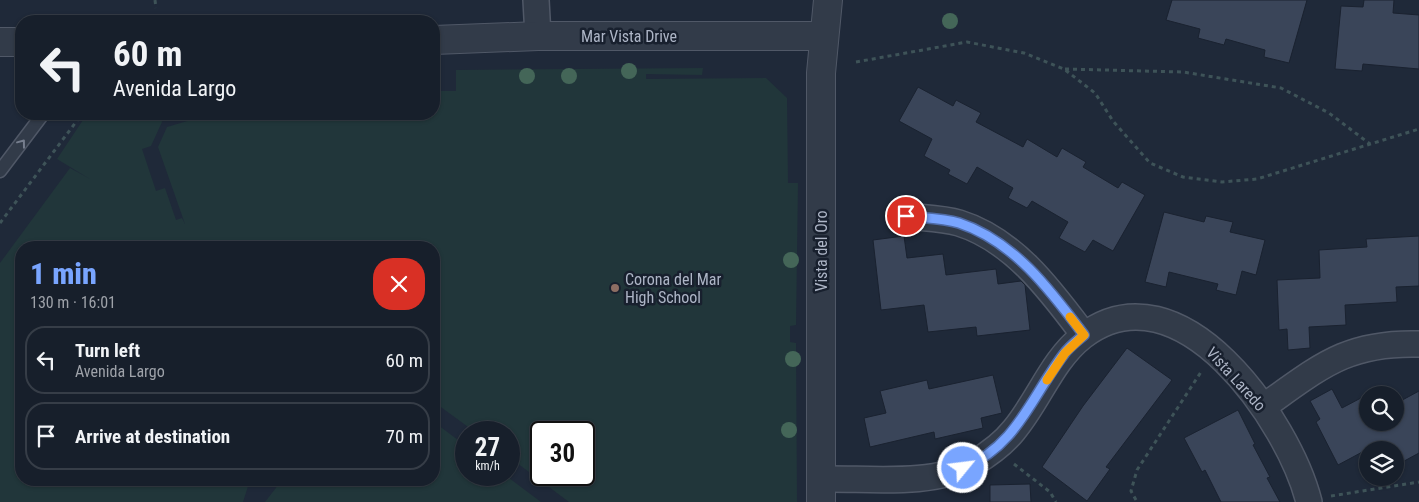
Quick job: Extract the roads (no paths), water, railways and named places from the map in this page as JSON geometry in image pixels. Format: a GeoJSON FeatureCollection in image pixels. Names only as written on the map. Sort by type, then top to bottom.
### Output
{"type":"FeatureCollection","features":[{"type":"Feature","properties":{"kind":"street"},"geometry":{"type":"LineString","coordinates":[[536,0],[538,36]]}},
{"type":"Feature","properties":{"kind":"street","name":"Vista del Oro"},"geometry":{"type":"LineString","coordinates":[[822,490],[821,73],[828,0]]}},
{"type":"Feature","properties":{"kind":"street","name":"Mar Vista Drive"},"geometry":{"type":"LineString","coordinates":[[440,40],[538,36],[824,36]]}},
{"type":"Feature","properties":{"kind":"street"},"geometry":{"type":"LineString","coordinates":[[0,42],[15,42]]}},
{"type":"Feature","properties":{"kind":"street"},"geometry":{"type":"LineString","coordinates":[[906,216],[959,223],[995,241],[1026,265],[1058,300],[1084,335]]}},
{"type":"Feature","properties":{"kind":"street","name":"Vista Laredo"},"geometry":{"type":"LineString","coordinates":[[822,490],[927,478],[954,472],[973,464],[996,449],[1015,429],[1065,353],[1084,335],[1105,324],[1129,318],[1154,318],[1178,325],[1195,335],[1222,359],[1263,407],[1281,436],[1308,501]]}},
{"type":"Feature","properties":{"kind":"street"},"geometry":{"type":"LineString","coordinates":[[1263,407],[1337,358],[1367,347],[1390,343],[1419,344]]}},
{"type":"Feature","properties":{"kind":"lane"},"geometry":{"type":"LineString","coordinates":[[0,172],[39,120]]}},
{"type":"Feature","properties":{"kind":"place","name":"Corona del Mar High School"},"geometry":{"type":"Point","coordinates":[615,288]}}]}
